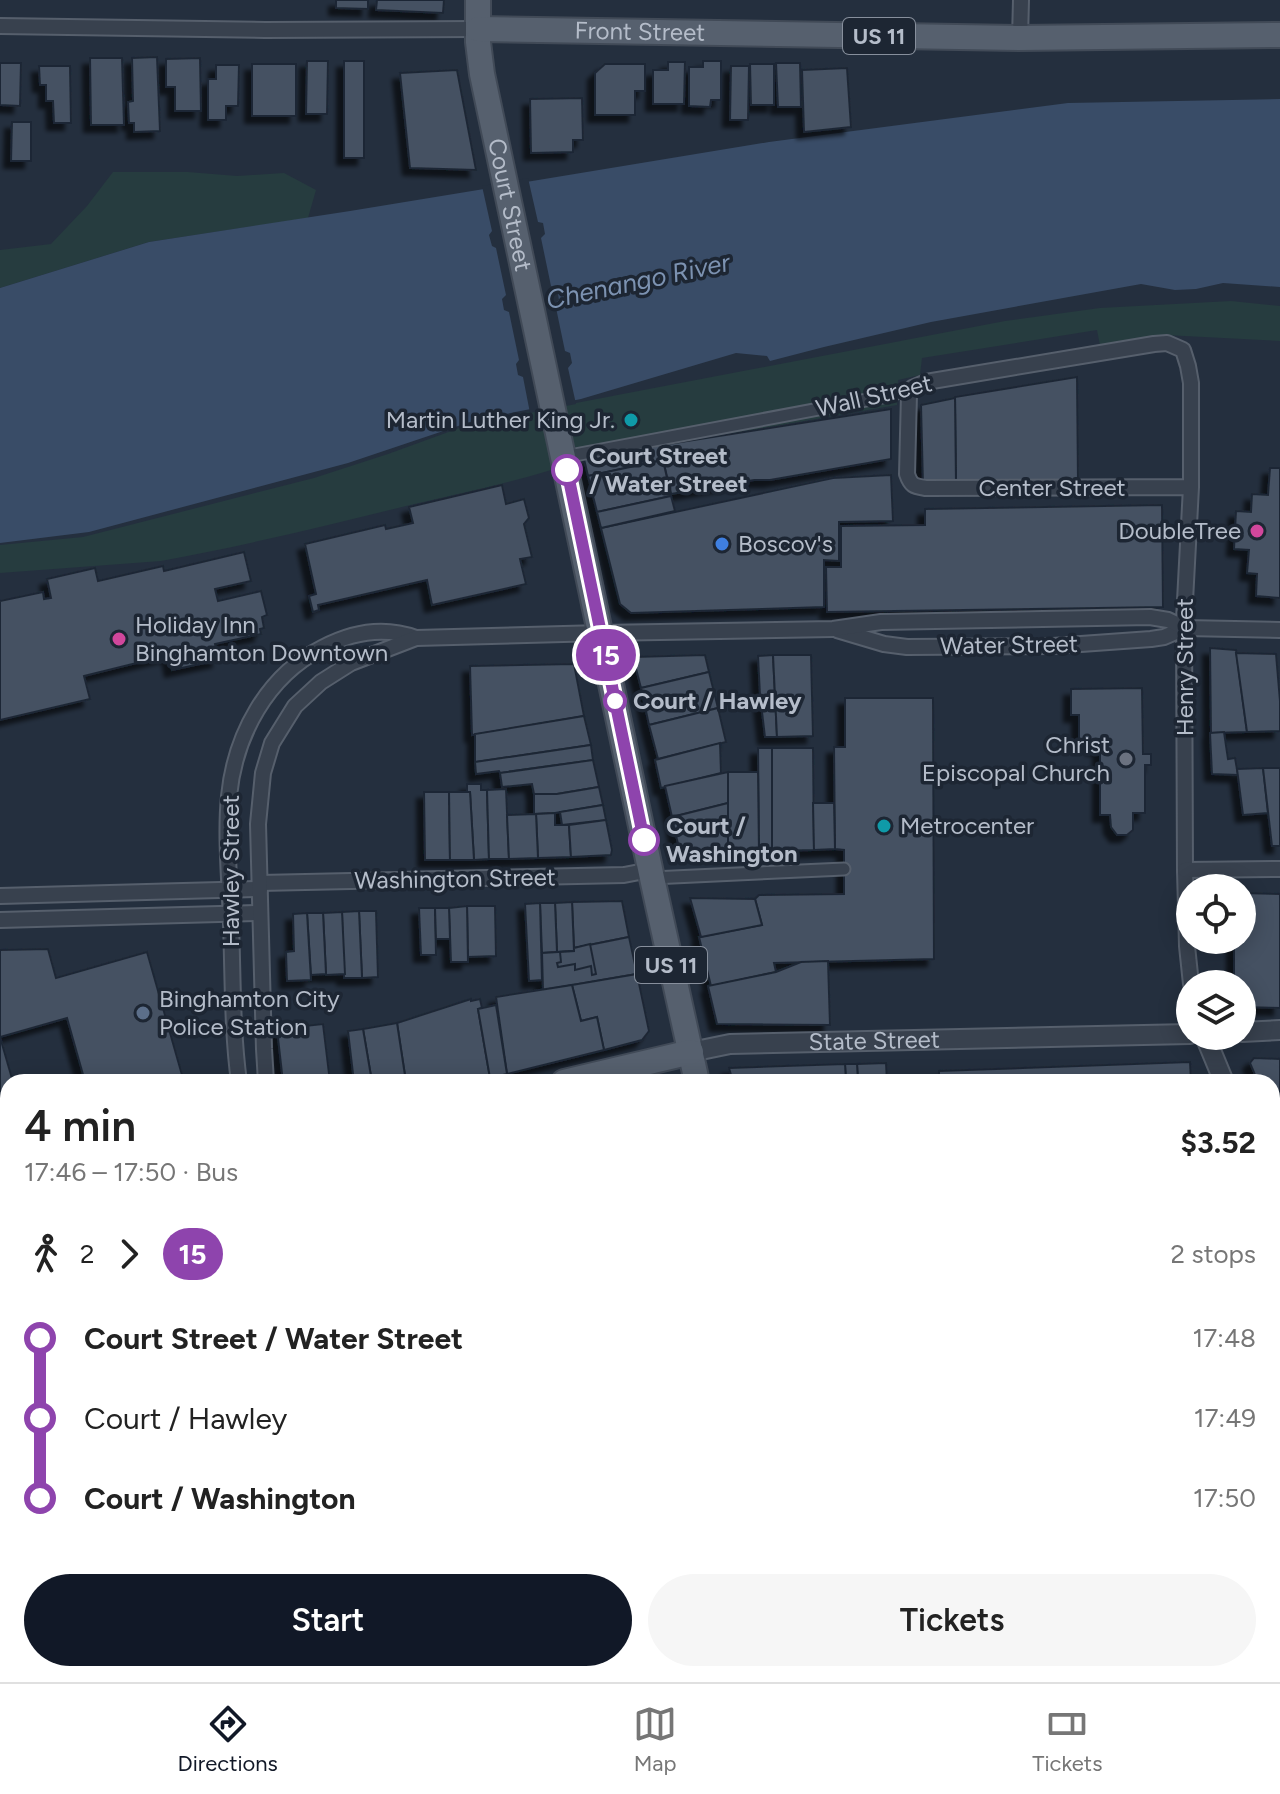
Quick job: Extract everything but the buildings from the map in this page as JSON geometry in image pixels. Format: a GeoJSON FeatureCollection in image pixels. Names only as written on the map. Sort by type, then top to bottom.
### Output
{"type":"FeatureCollection","features":[{"type":"Feature","properties":{"kind":"main road","name":"Court Street"},"geometry":{"type":"LineString","coordinates":[[478,0],[480,62],[695,1074]]}},
{"type":"Feature","properties":{"kind":"main road","name":"Front Street"},"geometry":{"type":"LineString","coordinates":[[478,29],[1020,38],[1280,35]]}},
{"type":"Feature","properties":{"kind":"main road","name":"State Street"},"geometry":{"type":"LineString","coordinates":[[598,1074],[691,1052]]}},
{"type":"Feature","properties":{"kind":"street"},"geometry":{"type":"LineString","coordinates":[[1020,38],[1021,0]]}},
{"type":"Feature","properties":{"kind":"street","name":"Front Street"},"geometry":{"type":"LineString","coordinates":[[0,26],[478,29]]}},
{"type":"Feature","properties":{"kind":"street","name":"Wall Street"},"geometry":{"type":"LineString","coordinates":[[562,447],[888,396],[926,382],[1154,344],[1167,343],[1183,350]]}},
{"type":"Feature","properties":{"kind":"street","name":"Henry Street"},"geometry":{"type":"LineString","coordinates":[[1183,350],[1190,375],[1191,487],[1185,628],[1185,870],[1190,970]]}},
{"type":"Feature","properties":{"kind":"street","name":"Center Street"},"geometry":{"type":"LineString","coordinates":[[912,388],[909,394],[907,474],[910,484],[914,486],[1191,487]]}},
{"type":"Feature","properties":{"kind":"street","name":"Water Street"},"geometry":{"type":"LineString","coordinates":[[601,633],[833,629],[881,622],[1150,617],[1168,620],[1185,628],[1280,630]]}},
{"type":"Feature","properties":{"kind":"street","name":"Water Street"},"geometry":{"type":"LineString","coordinates":[[833,629],[895,646],[943,647],[1053,646],[1151,639],[1185,628]]}},
{"type":"Feature","properties":{"kind":"street","name":"Hawley Street"},"geometry":{"type":"LineString","coordinates":[[238,1074],[228,817],[233,769],[244,736],[265,697],[304,657],[350,636],[373,631],[416,638],[601,633]]}},
{"type":"Feature","properties":{"kind":"street","name":"Hawley Street"},"geometry":{"type":"LineString","coordinates":[[266,1074],[258,824],[260,789],[267,758],[280,728],[301,700],[328,676],[361,659],[416,638]]}},
{"type":"Feature","properties":{"kind":"street"},"geometry":{"type":"LineString","coordinates":[[651,874],[844,869]]}},
{"type":"Feature","properties":{"kind":"street"},"geometry":{"type":"LineString","coordinates":[[1185,870],[1280,869]]}},
{"type":"Feature","properties":{"kind":"street","name":"Washington Street"},"geometry":{"type":"LineString","coordinates":[[0,896],[651,874]]}},
{"type":"Feature","properties":{"kind":"street"},"geometry":{"type":"LineString","coordinates":[[0,920],[260,913]]}},
{"type":"Feature","properties":{"kind":"street"},"geometry":{"type":"LineString","coordinates":[[1256,1031],[1280,1030]]}},
{"type":"Feature","properties":{"kind":"street","name":"State Street"},"geometry":{"type":"LineString","coordinates":[[691,1052],[730,1044],[1176,1034]]}},
{"type":"Feature","properties":{"kind":"street"},"geometry":{"type":"LineString","coordinates":[[1211,1050],[1221,1074]]}},
{"type":"Feature","properties":{"kind":"green space"},"geometry":{"type":"Polygon","coordinates":[[[113,172],[188,172],[237,176],[284,173],[316,190],[308,218],[149,242],[0,288],[0,250],[51,244],[87,206],[113,172]]]}},
{"type":"Feature","properties":{"kind":"green space"},"geometry":{"type":"Polygon","coordinates":[[[1231,301],[1280,306],[1280,341],[1165,335],[1100,345],[1097,330],[922,358],[920,375],[898,380],[897,405],[584,459],[496,485],[161,561],[0,573],[0,545],[83,537],[314,478],[476,422],[1005,321],[1100,308],[1231,301]]]}},
{"type":"Feature","properties":{"kind":"water","name":"Chenango River"},"geometry":{"type":"Polygon","coordinates":[[[1280,99],[1280,287],[1223,283],[1175,290],[1141,284],[931,322],[770,361],[767,356],[736,353],[581,399],[476,420],[348,463],[89,532],[0,543],[0,288],[149,242],[769,142],[1068,103],[1280,99]]]}},
{"type":"Feature","properties":{"kind":"pier"},"geometry":{"type":"Polygon","coordinates":[[[528,178],[538,222],[543,223],[545,234],[541,238],[551,286],[557,288],[559,300],[555,303],[565,351],[570,353],[572,363],[568,368],[576,404],[530,413],[523,377],[518,375],[516,364],[519,360],[509,312],[504,310],[502,299],[506,295],[496,248],[492,246],[489,235],[492,231],[482,186],[528,178]]]}},
{"type":"Feature","properties":{"kind":"bus line","name":"15"},"geometry":{"type":"LineString","coordinates":[[567,470],[644,840]]}},
{"type":"Feature","properties":{"kind":"place","name":"Martin Luther King Jr."},"geometry":{"type":"Point","coordinates":[631,420]}},
{"type":"Feature","properties":{"kind":"place","name":"Court Street / Water Street"},"geometry":{"type":"Point","coordinates":[567,470]}},
{"type":"Feature","properties":{"kind":"place","name":"DoubleTree"},"geometry":{"type":"Point","coordinates":[1257,531]}},
{"type":"Feature","properties":{"kind":"place","name":"Boscov's"},"geometry":{"type":"Point","coordinates":[722,544]}},
{"type":"Feature","properties":{"kind":"place","name":"Holiday Inn Binghamton Downtown"},"geometry":{"type":"Point","coordinates":[119,639]}},
{"type":"Feature","properties":{"kind":"place","name":"Court / Hawley"},"geometry":{"type":"Point","coordinates":[615,701]}},
{"type":"Feature","properties":{"kind":"place","name":"Christ Episcopal Church"},"geometry":{"type":"Point","coordinates":[1126,759]}},
{"type":"Feature","properties":{"kind":"place","name":"Metrocenter"},"geometry":{"type":"Point","coordinates":[884,826]}},
{"type":"Feature","properties":{"kind":"place","name":"Court / Washington"},"geometry":{"type":"Point","coordinates":[644,840]}},
{"type":"Feature","properties":{"kind":"place","name":"Binghamton City Police Station"},"geometry":{"type":"Point","coordinates":[143,1013]}}]}
